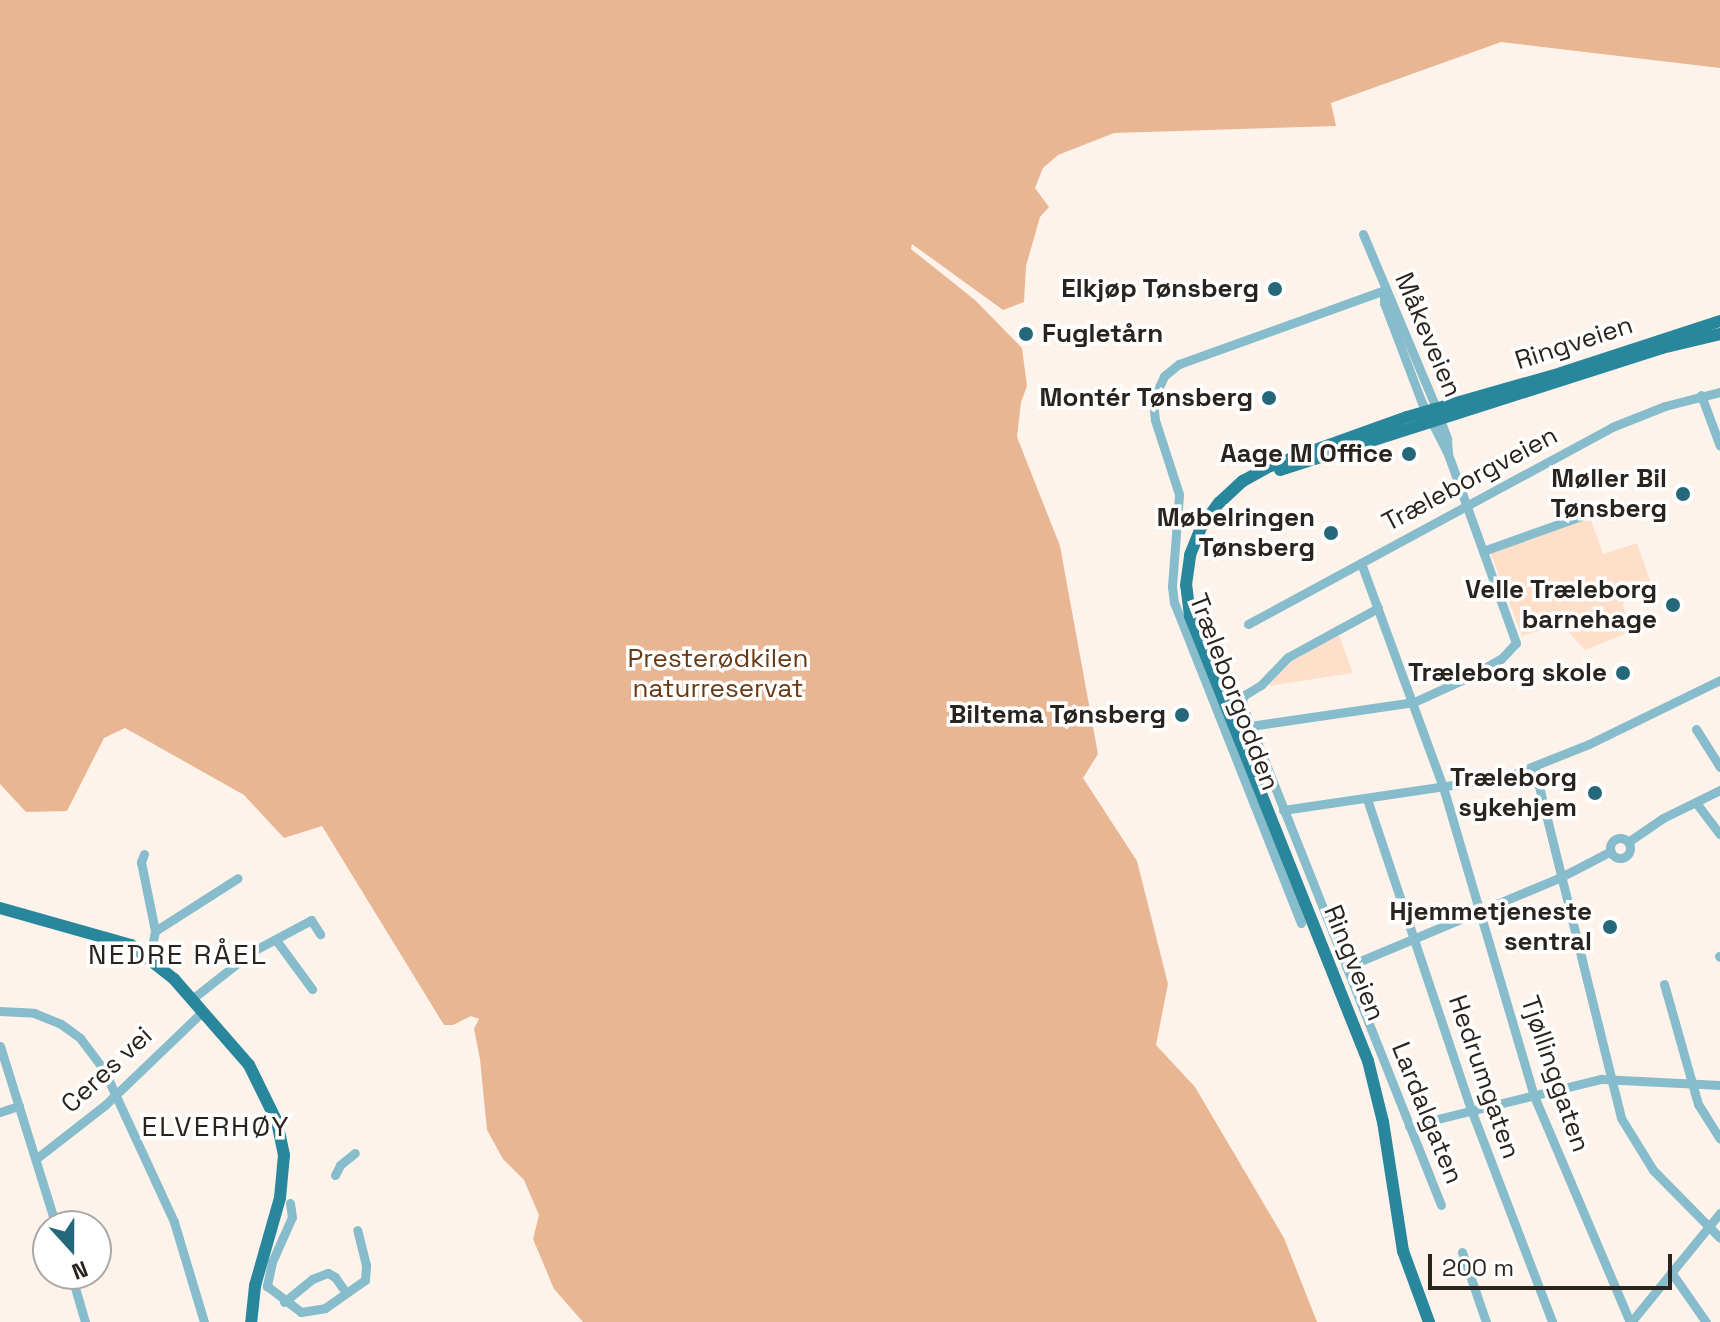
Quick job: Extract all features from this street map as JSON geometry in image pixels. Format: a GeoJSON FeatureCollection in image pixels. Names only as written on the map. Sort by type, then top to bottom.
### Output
{"type":"FeatureCollection","features":[{"type":"Feature","properties":{"kind":"main road","name":"Ringveien"},"geometry":{"type":"LineString","coordinates":[[1433,415],[1720,321]]}},
{"type":"Feature","properties":{"kind":"main road","name":"Ringveien"},"geometry":{"type":"LineString","coordinates":[[1429,1322],[1403,1251],[1383,1122],[1368,1061],[1188,608],[1188,566],[1202,526],[1226,495],[1256,473],[1283,461],[1662,348],[1720,334]]}},
{"type":"Feature","properties":{"kind":"main road"},"geometry":{"type":"LineString","coordinates":[[0,908],[117,939],[150,957],[192,999],[249,1065],[277,1122],[283,1145],[283,1183],[255,1286],[251,1322]]}},
{"type":"Feature","properties":{"kind":"street","name":"Måkeveien"},"geometry":{"type":"LineString","coordinates":[[1250,726],[1414,702],[1501,659],[1516,643],[1433,415],[1384,303],[1384,290],[1363,234]]}},
{"type":"Feature","properties":{"kind":"street","name":"Træleborgodden"},"geometry":{"type":"LineString","coordinates":[[1301,923],[1174,603],[1172,586],[1179,494],[1155,420],[1153,400],[1164,376],[1179,364],[1384,290]]}},
{"type":"Feature","properties":{"kind":"street","name":"Træleborgveien"},"geometry":{"type":"LineString","coordinates":[[1248,624],[1612,427],[1701,395],[1720,392]]}},
{"type":"Feature","properties":{"kind":"street"},"geometry":{"type":"LineString","coordinates":[[1701,395],[1720,446]]}},
{"type":"Feature","properties":{"kind":"street"},"geometry":{"type":"LineString","coordinates":[[1483,551],[1615,504]]}},
{"type":"Feature","properties":{"kind":"street","name":"Tjøllinggaten"},"geometry":{"type":"LineString","coordinates":[[1361,563],[1443,787],[1534,1096],[1631,1322]]}},
{"type":"Feature","properties":{"kind":"street","name":"Lardalgaten"},"geometry":{"type":"LineString","coordinates":[[1378,608],[1288,657],[1261,685],[1243,696],[1242,704],[1441,1205]]}},
{"type":"Feature","properties":{"kind":"street"},"geometry":{"type":"LineString","coordinates":[[1283,810],[1506,777],[1589,744],[1720,680]]}},
{"type":"Feature","properties":{"kind":"street"},"geometry":{"type":"LineString","coordinates":[[1696,729],[1720,767]]}},
{"type":"Feature","properties":{"kind":"street"},"geometry":{"type":"LineString","coordinates":[[1534,766],[1609,1079],[1632,1142],[1653,1170],[1720,1238]]}},
{"type":"Feature","properties":{"kind":"street"},"geometry":{"type":"LineString","coordinates":[[1697,804],[1720,790]]}},
{"type":"Feature","properties":{"kind":"street","name":"Hedrumgaten"},"geometry":{"type":"LineString","coordinates":[[1367,799],[1472,1112],[1552,1322]]}},
{"type":"Feature","properties":{"kind":"street"},"geometry":{"type":"LineString","coordinates":[[1346,967],[1561,877],[1611,851],[1617,857],[1626,855],[1628,842],[1692,802],[1697,804],[1720,834]]}},
{"type":"Feature","properties":{"kind":"street"},"geometry":{"type":"LineString","coordinates":[[144,854],[141,858],[155,931],[150,957]]}},
{"type":"Feature","properties":{"kind":"street"},"geometry":{"type":"LineString","coordinates":[[155,931],[238,878]]}},
{"type":"Feature","properties":{"kind":"street"},"geometry":{"type":"LineString","coordinates":[[192,999],[227,968],[311,920],[320,934]]}},
{"type":"Feature","properties":{"kind":"street"},"geometry":{"type":"LineString","coordinates":[[276,940],[312,989]]}},
{"type":"Feature","properties":{"kind":"street"},"geometry":{"type":"LineString","coordinates":[[1664,984],[1700,1110],[1720,1139]]}},
{"type":"Feature","properties":{"kind":"street"},"geometry":{"type":"LineString","coordinates":[[0,1011],[34,1013],[70,1030],[97,1059],[174,1222],[204,1322]]}},
{"type":"Feature","properties":{"kind":"street","name":"Ceres vei"},"geometry":{"type":"LineString","coordinates":[[37,1158],[105,1105],[114,1093],[203,1011]]}},
{"type":"Feature","properties":{"kind":"street"},"geometry":{"type":"LineString","coordinates":[[0,1046],[52,1210]]}},
{"type":"Feature","properties":{"kind":"street"},"geometry":{"type":"LineString","coordinates":[[1409,1126],[1609,1079],[1720,1085]]}},
{"type":"Feature","properties":{"kind":"street"},"geometry":{"type":"LineString","coordinates":[[0,1112],[19,1106]]}},
{"type":"Feature","properties":{"kind":"street"},"geometry":{"type":"LineString","coordinates":[[335,1175],[340,1165],[355,1153]]}},
{"type":"Feature","properties":{"kind":"street"},"geometry":{"type":"LineString","coordinates":[[290,1203],[292,1217],[267,1281],[271,1293],[301,1312],[313,1313],[368,1275],[357,1230]]}},
{"type":"Feature","properties":{"kind":"street"},"geometry":{"type":"LineString","coordinates":[[1631,1322],[1720,1213]]}},
{"type":"Feature","properties":{"kind":"street"},"geometry":{"type":"LineString","coordinates":[[1462,1252],[1486,1322]]}},
{"type":"Feature","properties":{"kind":"street"},"geometry":{"type":"LineString","coordinates":[[1671,1272],[1706,1322]]}},
{"type":"Feature","properties":{"kind":"street"},"geometry":{"type":"LineString","coordinates":[[284,1302],[312,1279],[328,1273],[335,1277],[346,1293]]}},
{"type":"Feature","properties":{"kind":"street"},"geometry":{"type":"LineString","coordinates":[[76,1290],[85,1322]]}},
{"type":"Feature","properties":{"kind":"shaded area","name":"Presterødkilen naturreservat"},"geometry":{"type":"Polygon","coordinates":[[[0,0],[1720,0],[1720,68],[1501,42],[1331,103],[1336,126],[1114,133],[1058,155],[1043,168],[1035,188],[1049,207],[1040,217],[1026,266],[1024,302],[1003,310],[912,244],[911,249],[975,300],[1022,348],[1027,386],[1021,402],[1017,437],[1060,546],[1098,754],[1083,778],[1137,861],[1168,984],[1156,1045],[1195,1087],[1284,1238],[1317,1322],[583,1322],[554,1289],[533,1239],[539,1215],[524,1180],[503,1159],[487,1130],[474,1029],[479,1019],[471,1016],[453,1025],[444,1025],[322,826],[284,838],[244,795],[125,728],[104,738],[67,811],[26,812],[0,784],[0,0]]]}},
{"type":"Feature","properties":{"kind":"shaded area"},"geometry":{"type":"Polygon","coordinates":[[[1590,517],[1603,554],[1637,543],[1652,586],[1628,594],[1623,605],[1630,632],[1585,650],[1561,624],[1522,636],[1490,552],[1590,517]]]}},
{"type":"Feature","properties":{"kind":"shaded area"},"geometry":{"type":"Polygon","coordinates":[[[1339,635],[1353,673],[1268,686],[1292,661],[1339,635]]]}},
{"type":"Feature","properties":{"kind":"place","name":"Elkjøp Tønsberg"},"geometry":{"type":"Point","coordinates":[1275,289]}},
{"type":"Feature","properties":{"kind":"place","name":"Fugletårn"},"geometry":{"type":"Point","coordinates":[1026,334]}},
{"type":"Feature","properties":{"kind":"place","name":"Montér Tønsberg"},"geometry":{"type":"Point","coordinates":[1269,398]}},
{"type":"Feature","properties":{"kind":"place","name":"Aage M Office"},"geometry":{"type":"Point","coordinates":[1409,454]}},
{"type":"Feature","properties":{"kind":"place","name":"Møller Bil Tønsberg"},"geometry":{"type":"Point","coordinates":[1683,494]}},
{"type":"Feature","properties":{"kind":"place","name":"Møbelringen Tønsberg"},"geometry":{"type":"Point","coordinates":[1331,533]}},
{"type":"Feature","properties":{"kind":"place","name":"Velle Træleborg barnehage"},"geometry":{"type":"Point","coordinates":[1673,605]}},
{"type":"Feature","properties":{"kind":"place","name":"Træleborg skole"},"geometry":{"type":"Point","coordinates":[1623,673]}},
{"type":"Feature","properties":{"kind":"place","name":"Biltema Tønsberg"},"geometry":{"type":"Point","coordinates":[1182,715]}},
{"type":"Feature","properties":{"kind":"place","name":"Træleborg sykehjem"},"geometry":{"type":"Point","coordinates":[1595,793]}},
{"type":"Feature","properties":{"kind":"place","name":"Hjemmetjeneste sentral"},"geometry":{"type":"Point","coordinates":[1610,927]}},
{"type":"Feature","properties":{"kind":"district","name":"NEDRE RÅEL"},"geometry":{"type":"Point","coordinates":[178,954]}},
{"type":"Feature","properties":{"kind":"district","name":"ELVERHØY"},"geometry":{"type":"Point","coordinates":[216,1126]}}]}
